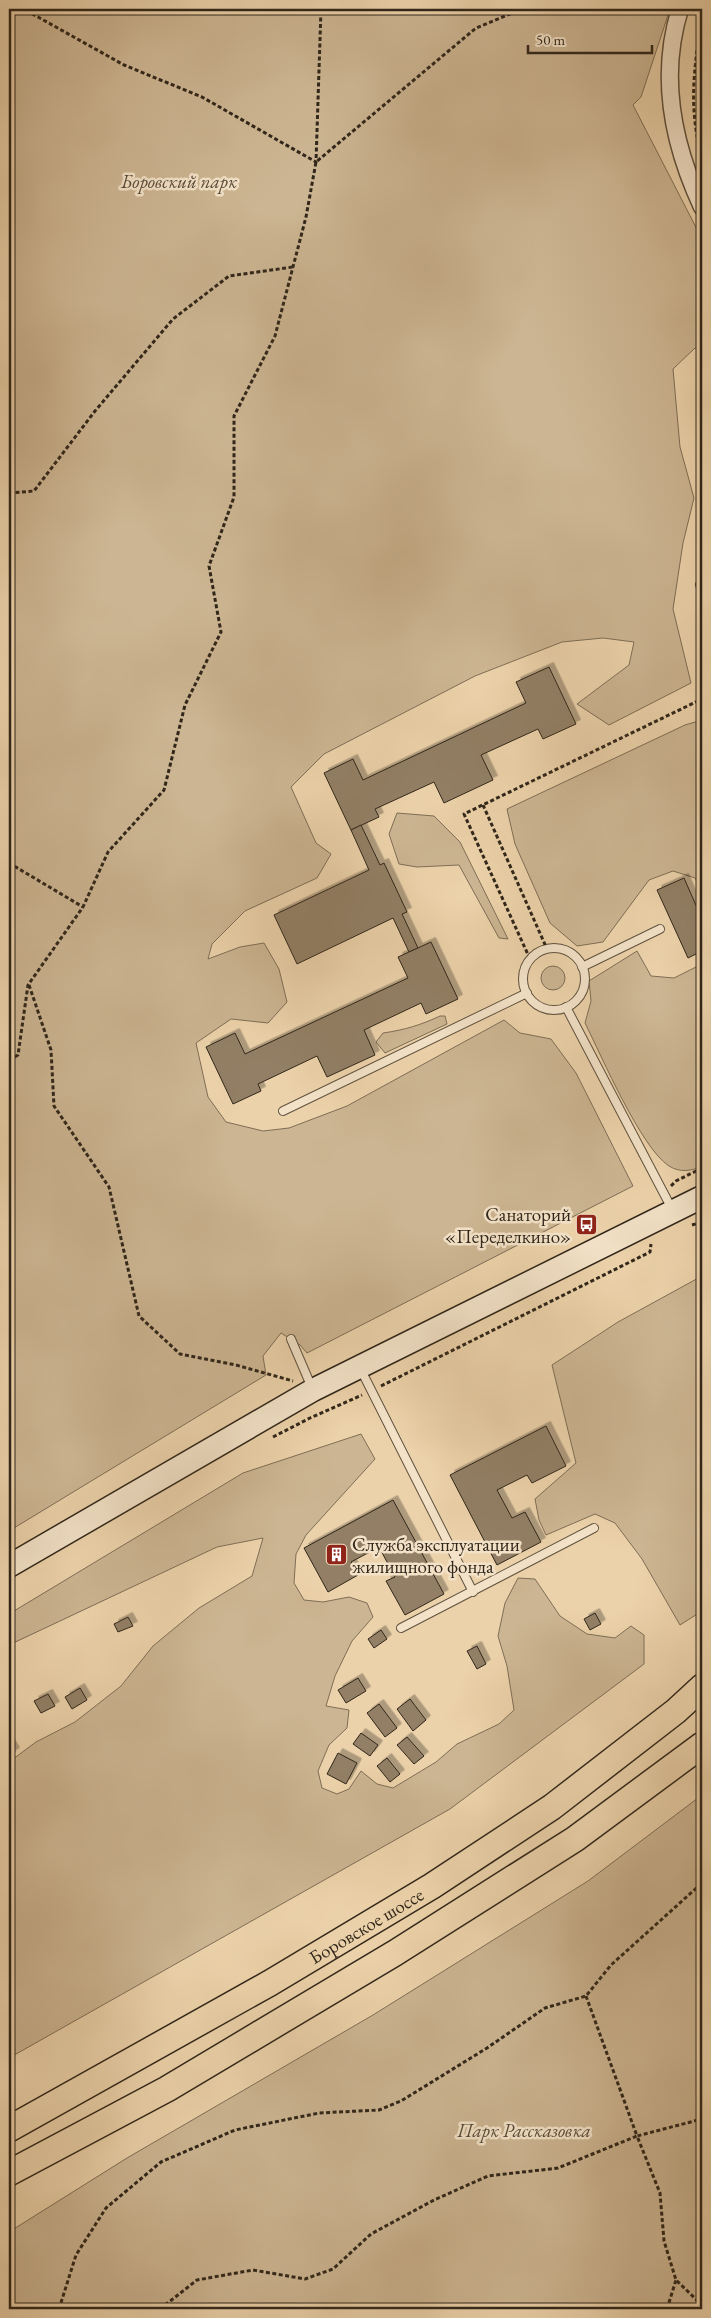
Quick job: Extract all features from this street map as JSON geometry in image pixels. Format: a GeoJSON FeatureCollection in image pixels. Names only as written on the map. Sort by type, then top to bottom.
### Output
{"type":"FeatureCollection","features":[{"type":"Feature","properties":{"kind":"main road","name":"Боровское шоссе"},"geometry":{"type":"LineString","coordinates":[[9,2129],[253,1993],[432,1886],[552,1807],[676,1711],[702,1687]]}},
{"type":"Feature","properties":{"kind":"main road","name":"Боровское шоссе"},"geometry":{"type":"LineString","coordinates":[[9,2172],[167,2089],[387,1958],[575,1839],[702,1745]]}},
{"type":"Feature","properties":{"kind":"street"},"geometry":{"type":"LineString","coordinates":[[680,9],[670,60],[670,97],[679,148],[702,207]]}},
{"type":"Feature","properties":{"kind":"street"},"geometry":{"type":"LineString","coordinates":[[9,1566],[305,1386],[359,1366],[678,1219],[702,1197]]}},
{"type":"Feature","properties":{"kind":"lane"},"geometry":{"type":"LineString","coordinates":[[702,584],[700,585],[702,590]]}},
{"type":"Feature","properties":{"kind":"lane"},"geometry":{"type":"LineString","coordinates":[[582,966],[660,929]]}},
{"type":"Feature","properties":{"kind":"lane"},"geometry":{"type":"LineString","coordinates":[[547,949],[567,950],[575,956],[582,966],[584,984],[581,994],[566,1007],[546,1008],[536,1004],[527,993],[523,978],[530,959],[537,952],[547,949]]}},
{"type":"Feature","properties":{"kind":"lane"},"geometry":{"type":"LineString","coordinates":[[283,1111],[527,993]]}},
{"type":"Feature","properties":{"kind":"lane"},"geometry":{"type":"LineString","coordinates":[[566,1007],[678,1219]]}},
{"type":"Feature","properties":{"kind":"lane"},"geometry":{"type":"LineString","coordinates":[[291,1339],[305,1386]]}},
{"type":"Feature","properties":{"kind":"lane"},"geometry":{"type":"LineString","coordinates":[[359,1366],[473,1592]]}},
{"type":"Feature","properties":{"kind":"lane"},"geometry":{"type":"LineString","coordinates":[[401,1628],[594,1528]]}},
{"type":"Feature","properties":{"kind":"path"},"geometry":{"type":"LineString","coordinates":[[28,9],[29,12],[124,65],[202,97],[316,162]]}},
{"type":"Feature","properties":{"kind":"path"},"geometry":{"type":"LineString","coordinates":[[9,1060],[18,1055],[28,985],[83,907],[108,852],[164,790],[185,705],[221,632],[210,566],[234,497],[234,416],[275,336],[293,267],[316,162],[321,9]]}},
{"type":"Feature","properties":{"kind":"path"},"geometry":{"type":"LineString","coordinates":[[316,162],[476,28],[522,9]]}},
{"type":"Feature","properties":{"kind":"path"},"geometry":{"type":"LineString","coordinates":[[702,18],[694,67],[693,113],[702,157]]}},
{"type":"Feature","properties":{"kind":"path"},"geometry":{"type":"LineString","coordinates":[[9,494],[34,491],[95,411],[173,318],[229,276],[293,267]]}},
{"type":"Feature","properties":{"kind":"path"},"geometry":{"type":"LineString","coordinates":[[530,959],[464,814],[702,699]]}},
{"type":"Feature","properties":{"kind":"path"},"geometry":{"type":"LineString","coordinates":[[483,805],[547,949]]}},
{"type":"Feature","properties":{"kind":"path"},"geometry":{"type":"LineString","coordinates":[[9,864],[83,907]]}},
{"type":"Feature","properties":{"kind":"path"},"geometry":{"type":"LineString","coordinates":[[28,985],[51,1050],[54,1106],[108,1186],[139,1316],[180,1354],[236,1365],[305,1386]]}},
{"type":"Feature","properties":{"kind":"path"},"geometry":{"type":"LineString","coordinates":[[678,1219],[702,1222]]}},
{"type":"Feature","properties":{"kind":"path"},"geometry":{"type":"LineString","coordinates":[[266,1442],[310,1418],[371,1391],[650,1252],[652,1236]]}},
{"type":"Feature","properties":{"kind":"path"},"geometry":{"type":"LineString","coordinates":[[58,2309],[76,2254],[106,2208],[162,2162],[235,2130],[319,2113],[379,2110],[401,2101],[487,2048],[545,2008],[586,1996],[611,1965],[702,1883]]}},
{"type":"Feature","properties":{"kind":"path"},"geometry":{"type":"LineString","coordinates":[[586,1996],[660,2193],[664,2241],[676,2280],[702,2305]]}},
{"type":"Feature","properties":{"kind":"path"},"geometry":{"type":"LineString","coordinates":[[160,2309],[196,2280],[253,2270],[305,2279],[334,2269],[371,2234],[402,2215],[488,2176],[558,2168],[637,2136],[702,2119]]}},
{"type":"Feature","properties":{"kind":"path"},"geometry":{"type":"LineString","coordinates":[[667,2309],[676,2280]]}},
{"type":"Feature","properties":{"kind":"path"},"geometry":{"type":"LineString","coordinates":[[675,2309],[702,2305]]}},
{"type":"Feature","properties":{"kind":"green space","name":"Боровский парк"},"geometry":{"type":"Polygon","coordinates":[[[9,9],[670,9],[641,97],[633,105],[702,239],[702,352],[695,348],[673,369],[680,447],[694,498],[683,543],[673,609],[691,683],[609,725],[577,704],[629,665],[634,642],[603,638],[562,642],[475,676],[324,754],[291,787],[316,843],[331,854],[317,878],[245,911],[212,944],[208,959],[240,947],[264,943],[279,969],[287,1002],[268,1023],[231,1019],[196,1043],[208,1097],[226,1122],[263,1131],[289,1128],[347,1106],[504,1020],[520,1033],[551,1039],[576,1073],[633,1186],[307,1353],[300,1345],[281,1333],[263,1356],[266,1375],[9,1531],[9,9]]]}},
{"type":"Feature","properties":{"kind":"green space"},"geometry":{"type":"Polygon","coordinates":[[[702,720],[702,893],[695,878],[673,871],[649,880],[603,942],[577,946],[550,923],[515,844],[507,809],[685,725],[702,720]]]}},
{"type":"Feature","properties":{"kind":"green space"},"geometry":{"type":"Polygon","coordinates":[[[397,813],[434,816],[460,842],[508,939],[499,938],[459,865],[417,867],[399,864],[389,834],[397,813]]]}},
{"type":"Feature","properties":{"kind":"green space"},"geometry":{"type":"Polygon","coordinates":[[[637,951],[651,976],[674,978],[702,964],[702,1166],[694,1169],[682,1170],[669,1166],[646,1141],[623,1100],[585,1023],[591,1001],[589,981],[637,951]]]}},
{"type":"Feature","properties":{"kind":"green space"},"geometry":{"type":"Polygon","coordinates":[[[553,966],[562,969],[565,978],[562,987],[553,990],[544,987],[541,978],[544,969],[553,966]]]}},
{"type":"Feature","properties":{"kind":"green space"},"geometry":{"type":"Polygon","coordinates":[[[440,1016],[445,1016],[447,1024],[385,1053],[376,1042],[383,1033],[412,1027],[440,1016]]]}},
{"type":"Feature","properties":{"kind":"green space"},"geometry":{"type":"Polygon","coordinates":[[[702,1276],[702,1611],[680,1625],[642,1559],[615,1523],[595,1514],[546,1535],[539,1520],[535,1499],[576,1463],[552,1365],[618,1322],[702,1276]]]}},
{"type":"Feature","properties":{"kind":"green space"},"geometry":{"type":"Polygon","coordinates":[[[361,1434],[375,1459],[306,1535],[296,1554],[294,1583],[304,1600],[323,1602],[349,1597],[367,1603],[373,1617],[352,1641],[335,1676],[326,1706],[349,1710],[347,1728],[329,1745],[318,1771],[322,1788],[337,1794],[349,1789],[361,1771],[377,1784],[393,1788],[436,1762],[457,1744],[499,1724],[514,1710],[507,1666],[498,1636],[505,1603],[518,1578],[535,1579],[560,1616],[587,1634],[615,1638],[631,1626],[644,1635],[644,1664],[450,1809],[9,2058],[9,1762],[36,1742],[75,1722],[121,1686],[153,1646],[199,1608],[252,1576],[263,1538],[217,1547],[9,1645],[9,1614],[243,1473],[361,1434]]]}},
{"type":"Feature","properties":{"kind":"green space","name":"Парк Рассказовка"},"geometry":{"type":"Polygon","coordinates":[[[702,1795],[702,2309],[9,2309],[9,2232],[127,2158],[373,2015],[588,1881],[702,1795]]]}},
{"type":"Feature","properties":{"kind":"building"},"geometry":{"type":"Polygon","coordinates":[[[549,667],[576,724],[543,739],[538,729],[481,755],[493,780],[444,803],[434,782],[375,809],[379,817],[351,830],[324,773],[353,759],[363,780],[526,703],[516,682],[549,667]]]}},
{"type":"Feature","properties":{"kind":"building"},"geometry":{"type":"Polygon","coordinates":[[[361,825],[380,865],[384,863],[407,912],[402,914],[418,948],[409,952],[393,918],[297,964],[274,915],[369,870],[351,830],[361,825]]]}},
{"type":"Feature","properties":{"kind":"building"},"geometry":{"type":"Polygon","coordinates":[[[684,878],[702,919],[702,951],[688,958],[657,890],[684,878]]]}},
{"type":"Feature","properties":{"kind":"building"},"geometry":{"type":"Polygon","coordinates":[[[431,942],[458,999],[426,1014],[421,1003],[364,1030],[375,1055],[327,1077],[317,1056],[258,1084],[261,1091],[233,1104],[206,1047],[235,1033],[245,1054],[408,978],[398,957],[431,942]]]}},
{"type":"Feature","properties":{"kind":"building"},"geometry":{"type":"Polygon","coordinates":[[[546,1426],[566,1466],[532,1483],[527,1475],[497,1490],[512,1518],[525,1512],[541,1542],[497,1565],[450,1475],[546,1426]]]}},
{"type":"Feature","properties":{"kind":"building","name":"Служба эксплуатации жилищного фонда"},"geometry":{"type":"Polygon","coordinates":[[[393,1500],[444,1594],[405,1615],[386,1581],[395,1577],[379,1547],[351,1562],[358,1575],[328,1592],[304,1548],[393,1500]]]}},
{"type":"Feature","properties":{"kind":"building"},"geometry":{"type":"Polygon","coordinates":[[[595,1613],[601,1624],[590,1630],[584,1619],[595,1613]]]}},
{"type":"Feature","properties":{"kind":"building"},"geometry":{"type":"Polygon","coordinates":[[[128,1617],[133,1626],[118,1632],[114,1624],[128,1617]]]}},
{"type":"Feature","properties":{"kind":"building"},"geometry":{"type":"Polygon","coordinates":[[[381,1630],[387,1639],[374,1648],[368,1639],[381,1630]]]}},
{"type":"Feature","properties":{"kind":"building"},"geometry":{"type":"Polygon","coordinates":[[[477,1646],[486,1664],[477,1669],[467,1651],[477,1646]]]}},
{"type":"Feature","properties":{"kind":"building"},"geometry":{"type":"Polygon","coordinates":[[[358,1678],[366,1691],[346,1703],[338,1690],[358,1678]]]}},
{"type":"Feature","properties":{"kind":"building"},"geometry":{"type":"Polygon","coordinates":[[[80,1688],[87,1700],[72,1709],[65,1697],[80,1688]]]}},
{"type":"Feature","properties":{"kind":"building"},"geometry":{"type":"Polygon","coordinates":[[[48,1694],[55,1706],[41,1713],[34,1701],[48,1694]]]}},
{"type":"Feature","properties":{"kind":"building"},"geometry":{"type":"Polygon","coordinates":[[[410,1699],[426,1720],[413,1731],[397,1709],[410,1699]]]}},
{"type":"Feature","properties":{"kind":"building"},"geometry":{"type":"Polygon","coordinates":[[[379,1704],[397,1728],[385,1737],[367,1713],[379,1704]]]}},
{"type":"Feature","properties":{"kind":"building"},"geometry":{"type":"Polygon","coordinates":[[[361,1733],[378,1745],[370,1756],[353,1744],[361,1733]]]}},
{"type":"Feature","properties":{"kind":"building"},"geometry":{"type":"Polygon","coordinates":[[[407,1737],[424,1756],[414,1764],[397,1745],[407,1737]]]}},
{"type":"Feature","properties":{"kind":"building"},"geometry":{"type":"Polygon","coordinates":[[[9,1742],[15,1752],[9,1756],[9,1742]]]}},
{"type":"Feature","properties":{"kind":"building"},"geometry":{"type":"Polygon","coordinates":[[[338,1753],[357,1763],[346,1784],[327,1774],[338,1753]]]}},
{"type":"Feature","properties":{"kind":"building"},"geometry":{"type":"Polygon","coordinates":[[[387,1758],[400,1774],[390,1782],[377,1766],[387,1758]]]}},
{"type":"Feature","properties":{"kind":"place","name":"Санаторий «Переделкино»"},"geometry":{"type":"Point","coordinates":[587,1225]}},
{"type":"Feature","properties":{"kind":"place","name":"Служба эксплуатации жилищного фонда"},"geometry":{"type":"Point","coordinates":[336,1555]}}]}
